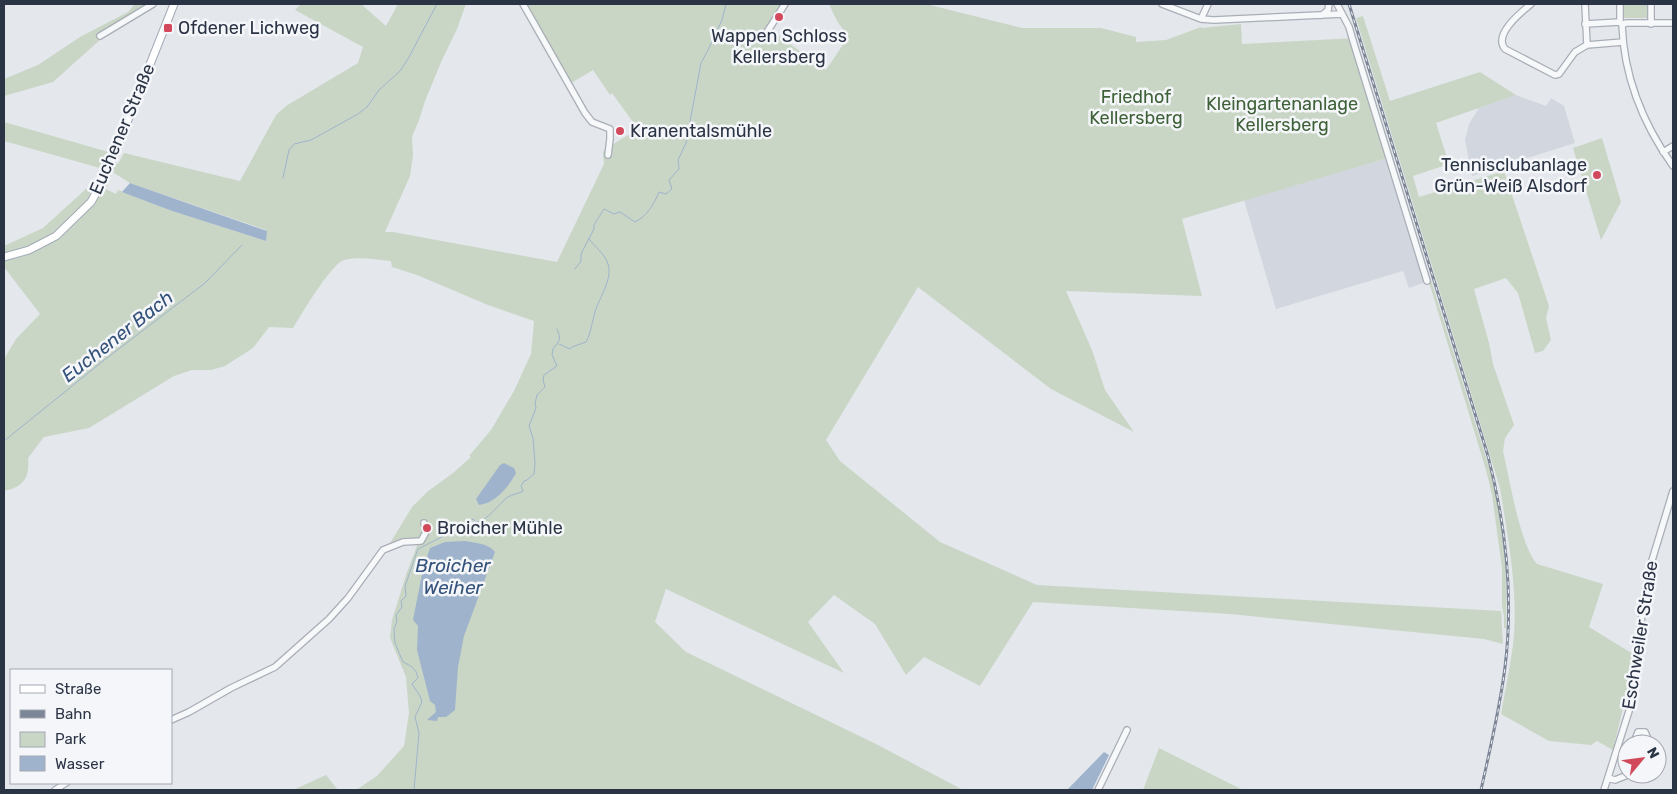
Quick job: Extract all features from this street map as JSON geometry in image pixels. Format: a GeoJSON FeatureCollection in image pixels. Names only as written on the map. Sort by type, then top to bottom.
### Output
{"type":"FeatureCollection","features":[{"type":"Feature","properties":{"kind":"main road","name":"Euchener Straße"},"geometry":{"type":"LineString","coordinates":[[4,258],[29,250],[56,236],[91,202],[106,175],[174,4]]}},
{"type":"Feature","properties":{"kind":"street"},"geometry":{"type":"LineString","coordinates":[[100,36],[153,4]]}},
{"type":"Feature","properties":{"kind":"street"},"geometry":{"type":"LineString","coordinates":[[523,4],[585,113],[592,122],[610,129],[608,155]]}},
{"type":"Feature","properties":{"kind":"street"},"geometry":{"type":"LineString","coordinates":[[767,32],[785,4]]}},
{"type":"Feature","properties":{"kind":"street"},"geometry":{"type":"LineString","coordinates":[[1162,4],[1201,19],[1214,20],[1342,14]]}},
{"type":"Feature","properties":{"kind":"street"},"geometry":{"type":"LineString","coordinates":[[1201,19],[1208,4]]}},
{"type":"Feature","properties":{"kind":"street"},"geometry":{"type":"LineString","coordinates":[[1322,15],[1328,10],[1329,4]]}},
{"type":"Feature","properties":{"kind":"street"},"geometry":{"type":"LineString","coordinates":[[1337,4],[1354,44],[1427,281]]}},
{"type":"Feature","properties":{"kind":"street"},"geometry":{"type":"LineString","coordinates":[[1531,4],[1514,19],[1503,34],[1500,40],[1501,45],[1505,49],[1557,76],[1575,52],[1587,45],[1623,42]]}},
{"type":"Feature","properties":{"kind":"street"},"geometry":{"type":"LineString","coordinates":[[1585,4],[1587,45]]}},
{"type":"Feature","properties":{"kind":"street"},"geometry":{"type":"LineString","coordinates":[[1585,24],[1620,22],[1620,4]]}},
{"type":"Feature","properties":{"kind":"street"},"geometry":{"type":"LineString","coordinates":[[1651,4],[1651,24]]}},
{"type":"Feature","properties":{"kind":"street"},"geometry":{"type":"LineString","coordinates":[[1673,23],[1626,23],[1622,25],[1623,42],[1634,95],[1647,124],[1673,166]]}},
{"type":"Feature","properties":{"kind":"street"},"geometry":{"type":"LineString","coordinates":[[1663,152],[1673,146]]}},
{"type":"Feature","properties":{"kind":"street","name":"Eschweiler Straße"},"geometry":{"type":"LineString","coordinates":[[1604,790],[1622,738],[1629,710],[1650,566],[1673,491]]}},
{"type":"Feature","properties":{"kind":"street"},"geometry":{"type":"LineString","coordinates":[[172,720],[275,667],[329,619],[348,598],[383,550],[403,542],[421,541],[426,532],[424,523]]}},
{"type":"Feature","properties":{"kind":"street"},"geometry":{"type":"LineString","coordinates":[[1098,790],[1126,730]]}},
{"type":"Feature","properties":{"kind":"street"},"geometry":{"type":"LineString","coordinates":[[1608,778],[1617,779]]}},
{"type":"Feature","properties":{"kind":"shaded area"},"geometry":{"type":"Polygon","coordinates":[[[1516,95],[1546,106],[1551,98],[1564,106],[1575,143],[1472,176],[1465,140],[1469,124],[1479,108],[1516,95]]]}},
{"type":"Feature","properties":{"kind":"shaded area"},"geometry":{"type":"Polygon","coordinates":[[[1391,157],[1426,282],[1409,288],[1403,271],[1276,309],[1244,200],[1391,157]]]}},
{"type":"Feature","properties":{"kind":"green space"},"geometry":{"type":"Polygon","coordinates":[[[135,4],[153,4],[154,8],[101,39],[53,82],[4,96],[4,79],[38,65],[80,37],[128,12],[135,4]]]}},
{"type":"Feature","properties":{"kind":"green space"},"geometry":{"type":"Polygon","coordinates":[[[301,4],[361,4],[386,26],[398,4],[466,4],[412,137],[413,155],[410,176],[385,232],[557,262],[604,164],[603,152],[638,129],[612,93],[610,95],[593,70],[566,86],[520,4],[787,4],[771,30],[826,70],[848,37],[837,21],[829,4],[926,4],[1022,28],[1101,28],[1136,37],[1136,42],[1166,40],[1201,27],[1241,24],[1242,44],[1356,38],[1494,484],[1501,520],[1504,551],[1506,628],[1504,628],[1502,605],[1502,568],[1492,495],[1486,470],[1391,157],[1182,219],[1202,296],[1066,291],[1092,350],[1105,390],[1134,432],[1051,389],[918,287],[826,440],[840,461],[940,542],[1037,585],[1501,611],[1503,644],[1484,639],[1230,614],[1033,602],[980,686],[924,657],[906,675],[875,624],[834,595],[808,622],[844,673],[666,589],[655,622],[686,652],[878,745],[963,790],[356,790],[377,776],[404,746],[409,713],[406,677],[390,638],[392,620],[418,543],[389,545],[412,507],[427,492],[471,457],[469,456],[491,430],[514,391],[531,354],[534,321],[392,267],[391,261],[362,258],[344,260],[324,280],[293,328],[269,327],[253,348],[225,366],[211,370],[192,370],[174,376],[89,428],[44,437],[28,458],[28,471],[24,481],[16,487],[4,491],[4,359],[16,339],[40,314],[4,267],[4,246],[43,228],[87,188],[101,180],[108,185],[106,189],[116,194],[118,190],[172,211],[266,241],[266,230],[130,183],[111,171],[115,163],[118,164],[124,153],[240,181],[276,115],[286,106],[358,63],[363,47],[295,10],[301,4]]]}},
{"type":"Feature","properties":{"kind":"green space"},"geometry":{"type":"Polygon","coordinates":[[[1624,4],[1650,4],[1650,18],[1624,18],[1624,4]]]}},
{"type":"Feature","properties":{"kind":"green space"},"geometry":{"type":"Polygon","coordinates":[[[1363,16],[1390,101],[1480,72],[1516,95],[1436,123],[1449,164],[1413,176],[1419,197],[1504,171],[1549,306],[1546,318],[1551,340],[1543,351],[1535,353],[1518,293],[1506,278],[1474,289],[1493,364],[1514,425],[1505,438],[1503,451],[1520,526],[1525,541],[1537,564],[1603,584],[1589,627],[1633,654],[1630,678],[1613,750],[1597,741],[1591,745],[1549,741],[1501,714],[1513,645],[1515,606],[1512,566],[1500,488],[1356,18],[1363,16]]]}},
{"type":"Feature","properties":{"kind":"green space"},"geometry":{"type":"Polygon","coordinates":[[[4,122],[112,153],[107,170],[4,141],[4,122]]]}},
{"type":"Feature","properties":{"kind":"green space","name":"Tennisclubanlage Grün-Weiß Alsdorf"},"geometry":{"type":"Polygon","coordinates":[[[1602,138],[1621,202],[1601,240],[1573,148],[1602,138]]]}},
{"type":"Feature","properties":{"kind":"green space"},"geometry":{"type":"Polygon","coordinates":[[[1159,748],[1243,790],[1143,790],[1159,748]]]}},
{"type":"Feature","properties":{"kind":"green space"},"geometry":{"type":"Polygon","coordinates":[[[326,775],[338,790],[293,790],[326,775]]]}},
{"type":"Feature","properties":{"kind":"water"},"geometry":{"type":"Polygon","coordinates":[[[130,183],[267,231],[266,241],[172,211],[122,192],[130,183]]]}},
{"type":"Feature","properties":{"kind":"water"},"geometry":{"type":"Polygon","coordinates":[[[504,463],[514,468],[516,473],[506,488],[496,497],[485,504],[479,505],[476,499],[500,465],[504,463]]]}},
{"type":"Feature","properties":{"kind":"water","name":"Broicher Weiher"},"geometry":{"type":"Polygon","coordinates":[[[465,541],[485,545],[495,552],[464,636],[458,667],[455,710],[446,717],[438,717],[437,721],[427,720],[436,712],[435,705],[430,701],[417,650],[418,626],[413,620],[423,569],[430,548],[445,542],[465,541]]]}},
{"type":"Feature","properties":{"kind":"water"},"geometry":{"type":"Polygon","coordinates":[[[1104,752],[1109,755],[1092,790],[1067,790],[1104,752]]]}},
{"type":"Feature","properties":{"kind":"waterway","name":"Euchener Bach"},"geometry":{"type":"LineString","coordinates":[[283,178],[289,150],[294,144],[311,140],[358,114],[367,107],[379,90],[400,71],[437,4]]}},
{"type":"Feature","properties":{"kind":"waterway"},"geometry":{"type":"LineString","coordinates":[[575,269],[581,261],[581,254],[594,229],[594,225],[604,209],[614,214],[620,212],[635,222],[650,209],[659,192],[666,194],[672,189],[669,180],[679,169],[678,160],[686,143],[701,63],[722,20],[726,4]]}},
{"type":"Feature","properties":{"kind":"waterway"},"geometry":{"type":"LineString","coordinates":[[559,344],[570,349],[586,342],[609,276],[607,260],[589,239]]}},
{"type":"Feature","properties":{"kind":"waterway","name":"Euchener Bach"},"geometry":{"type":"LineString","coordinates":[[4,441],[103,361],[205,283],[242,245]]}},
{"type":"Feature","properties":{"kind":"waterway"},"geometry":{"type":"LineString","coordinates":[[414,790],[419,733],[415,717],[422,702],[412,684],[418,678],[416,672],[411,666],[403,662],[395,643],[396,615],[402,607],[401,601],[406,596],[405,586],[418,549],[473,519],[476,522],[489,516],[508,497],[523,491],[521,486],[524,481],[534,474],[533,438],[529,426],[536,408],[537,395],[545,387],[544,375],[557,366],[552,355],[553,349],[560,338],[557,329]]}},
{"type":"Feature","properties":{"kind":"railway"},"geometry":{"type":"LineString","coordinates":[[1349,4],[1488,456],[1500,508],[1507,561],[1508,640],[1500,698],[1481,790]]}},
{"type":"Feature","properties":{"kind":"place","name":"Wappen Schloss Kellersberg"},"geometry":{"type":"Point","coordinates":[779,17]}},
{"type":"Feature","properties":{"kind":"place","name":"Ofdener Lichweg"},"geometry":{"type":"Point","coordinates":[168,28]}},
{"type":"Feature","properties":{"kind":"place","name":"Kranentalsmühle"},"geometry":{"type":"Point","coordinates":[620,131]}},
{"type":"Feature","properties":{"kind":"place","name":"Tennisclubanlage Grün-Weiß Alsdorf"},"geometry":{"type":"Point","coordinates":[1597,175]}},
{"type":"Feature","properties":{"kind":"place","name":"Broicher Mühle"},"geometry":{"type":"Point","coordinates":[427,528]}},
{"type":"Feature","properties":{"kind":"park label","name":"Friedhof Kellersberg"},"geometry":{"type":"Point","coordinates":[1136,107]}},
{"type":"Feature","properties":{"kind":"park label","name":"Kleingartenanlage Kellersberg"},"geometry":{"type":"Point","coordinates":[1282,114]}}]}
